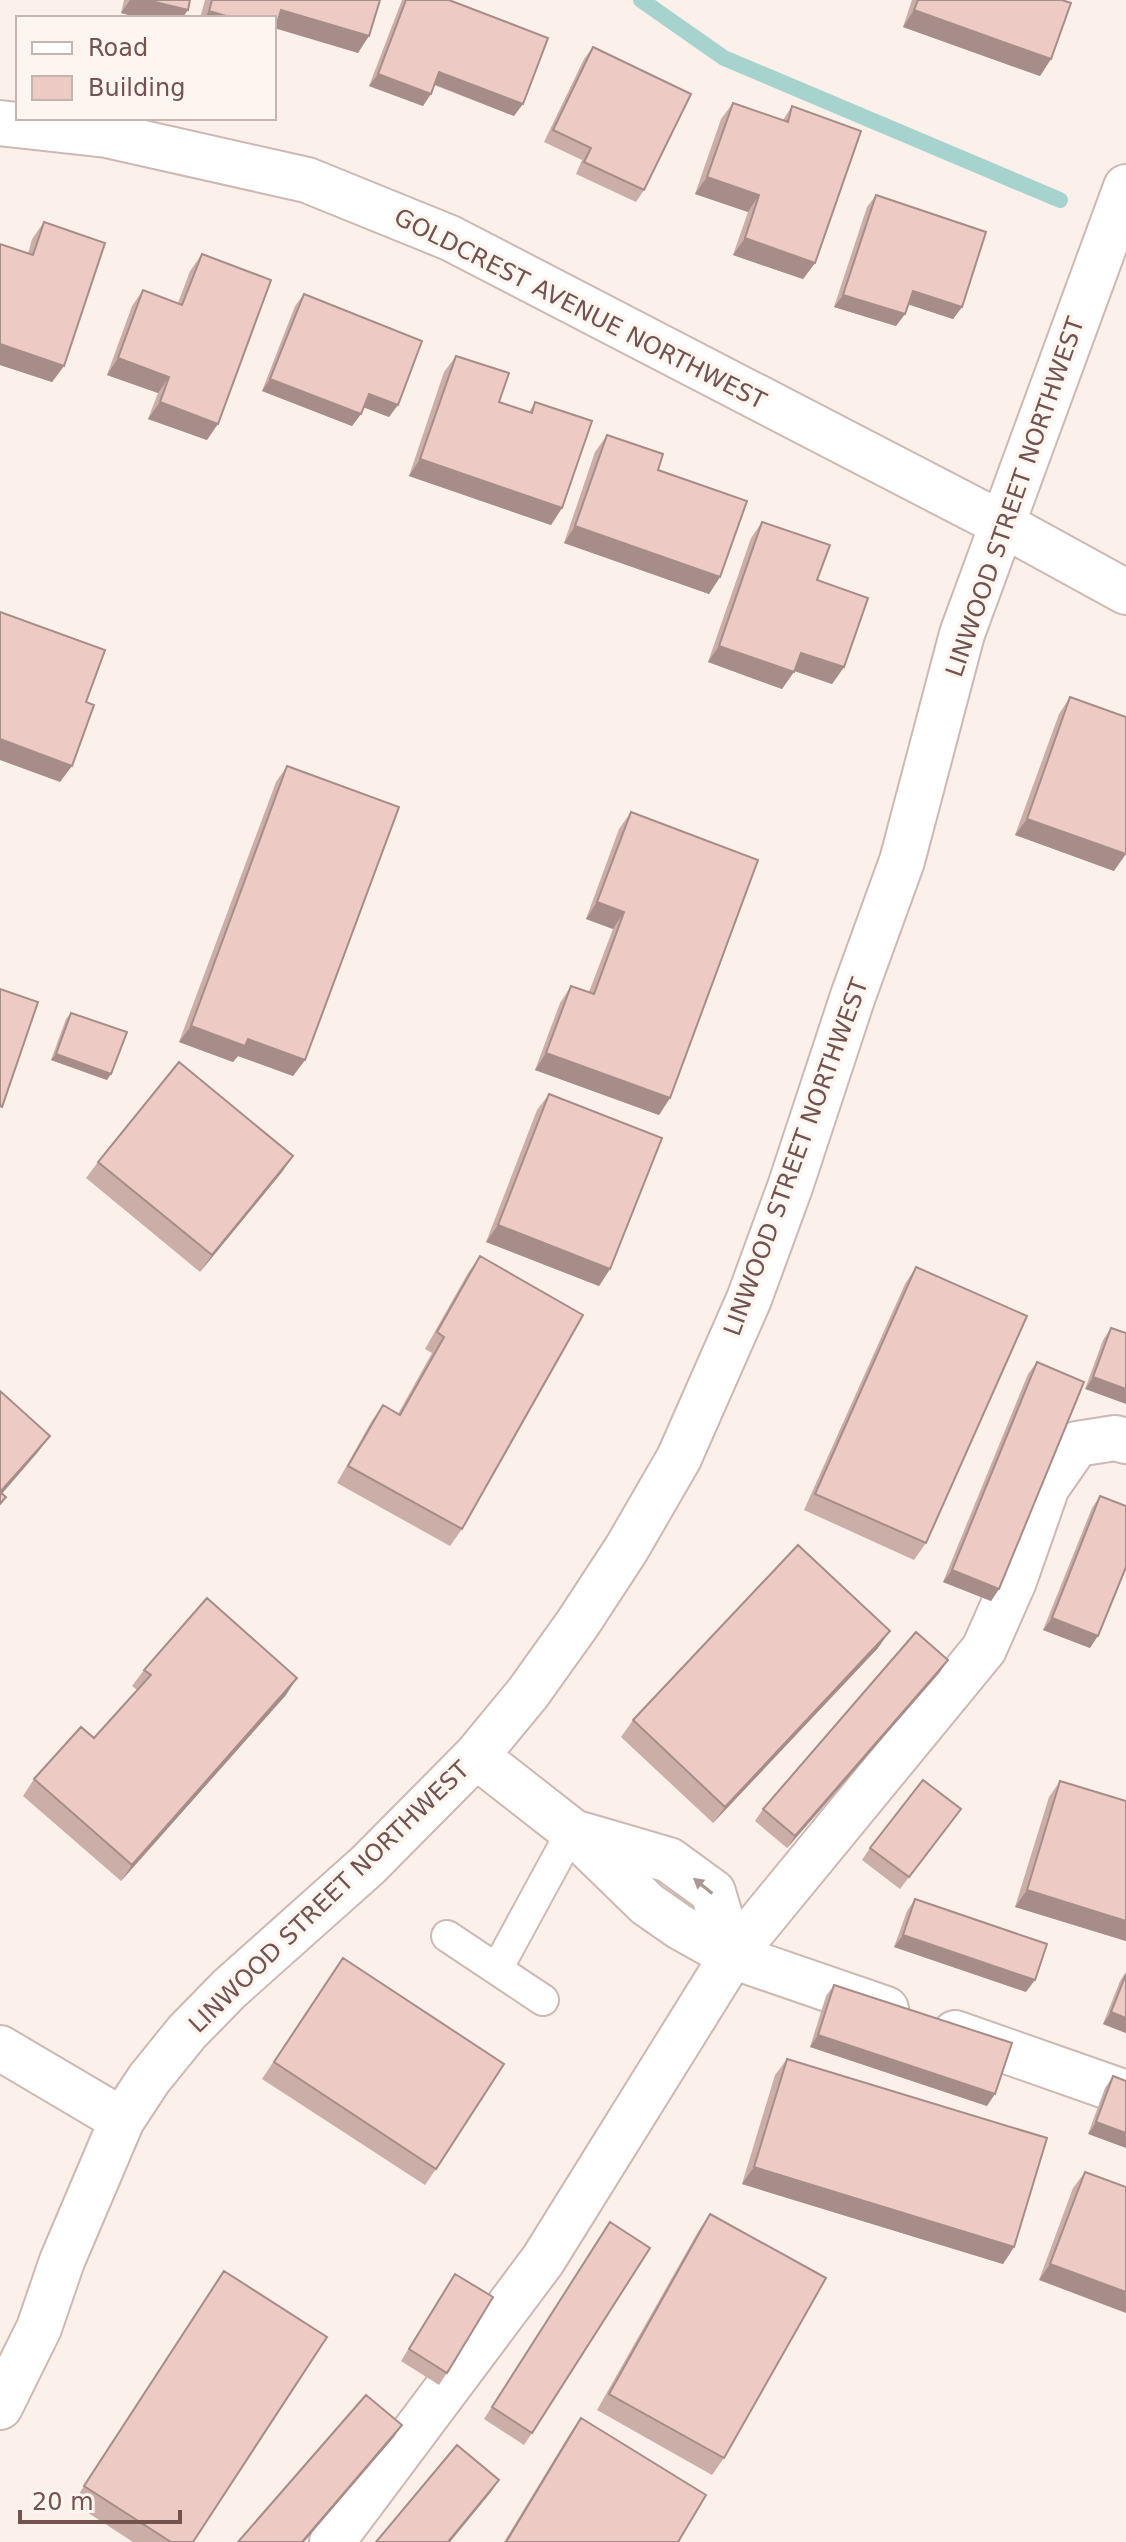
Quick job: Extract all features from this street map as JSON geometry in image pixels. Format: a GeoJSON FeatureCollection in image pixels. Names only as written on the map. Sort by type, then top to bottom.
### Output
{"type":"FeatureCollection","features":[{"type":"Feature","properties":{"kind":"street","name":"GOLDCREST AVENUE NORTHWEST"},"geometry":{"type":"LineString","coordinates":[[0,123],[107,135],[307,180],[450,238],[1002,524],[1126,592]]}},
{"type":"Feature","properties":{"kind":"street","name":"LINWOOD STREET NORTHWEST"},"geometry":{"type":"LineString","coordinates":[[0,2407],[39,2328],[62,2261],[122,2120],[149,2079],[187,2032],[229,1989],[368,1865],[476,1756],[528,1693],[627,1548],[679,1458],[749,1299],[790,1187],[853,996],[902,861],[962,634],[1126,187]]}},
{"type":"Feature","properties":{"kind":"street"},"geometry":{"type":"LineString","coordinates":[[332,2542],[543,2260],[732,1956],[984,1649],[1014,1581],[1047,1487],[1077,1444],[1115,1438],[1126,1441]]}},
{"type":"Feature","properties":{"kind":"street"},"geometry":{"type":"LineString","coordinates":[[476,1756],[572,1831],[647,1904],[732,1956],[1126,2093]]}},
{"type":"Feature","properties":{"kind":"street"},"geometry":{"type":"LineString","coordinates":[[0,2048],[122,2120]]}},
{"type":"Feature","properties":{"kind":"lane"},"geometry":{"type":"LineString","coordinates":[[497,1969],[572,1831]]}},
{"type":"Feature","properties":{"kind":"lane"},"geometry":{"type":"LineString","coordinates":[[447,1936],[543,2000]]}},
{"type":"Feature","properties":{"kind":"building"},"geometry":{"type":"Polygon","coordinates":[[[147,0],[190,0],[188,10],[147,0]]]}},
{"type":"Feature","properties":{"kind":"building"},"geometry":{"type":"Polygon","coordinates":[[[212,0],[380,0],[369,36],[281,10],[276,27],[276,16],[226,16],[209,11],[212,0]]]}},
{"type":"Feature","properties":{"kind":"building"},"geometry":{"type":"Polygon","coordinates":[[[406,0],[449,0],[548,38],[523,104],[439,72],[431,94],[378,74],[406,0]]]}},
{"type":"Feature","properties":{"kind":"building"},"geometry":{"type":"Polygon","coordinates":[[[918,0],[1062,0],[1071,3],[1051,59],[914,10],[918,0]]]}},
{"type":"Feature","properties":{"kind":"building"},"geometry":{"type":"Polygon","coordinates":[[[593,47],[691,94],[644,190],[584,162],[591,148],[553,130],[593,47]]]}},
{"type":"Feature","properties":{"kind":"building"},"geometry":{"type":"Polygon","coordinates":[[[733,103],[788,122],[792,106],[861,131],[815,263],[745,238],[759,195],[707,177],[733,103]]]}},
{"type":"Feature","properties":{"kind":"building"},"geometry":{"type":"Polygon","coordinates":[[[876,195],[986,232],[962,307],[913,291],[905,314],[843,295],[876,195]]]}},
{"type":"Feature","properties":{"kind":"building"},"geometry":{"type":"Polygon","coordinates":[[[44,222],[105,243],[64,366],[0,344],[0,244],[33,255],[44,222]]]}},
{"type":"Feature","properties":{"kind":"building"},"geometry":{"type":"Polygon","coordinates":[[[202,254],[271,280],[218,424],[160,402],[169,377],[118,358],[143,290],[182,305],[202,254]]]}},
{"type":"Feature","properties":{"kind":"building"},"geometry":{"type":"Polygon","coordinates":[[[304,294],[422,341],[398,405],[369,394],[361,414],[270,379],[304,294]]]}},
{"type":"Feature","properties":{"kind":"building"},"geometry":{"type":"Polygon","coordinates":[[[456,356],[509,373],[499,402],[532,413],[535,402],[592,421],[562,508],[420,459],[456,356]]]}},
{"type":"Feature","properties":{"kind":"building"},"geometry":{"type":"Polygon","coordinates":[[[607,435],[663,454],[658,470],[747,501],[720,577],[575,526],[607,435]]]}},
{"type":"Feature","properties":{"kind":"building"},"geometry":{"type":"Polygon","coordinates":[[[762,522],[830,545],[817,580],[868,598],[844,667],[801,653],[794,672],[719,646],[762,522]]]}},
{"type":"Feature","properties":{"kind":"building"},"geometry":{"type":"Polygon","coordinates":[[[0,612],[105,650],[86,702],[94,705],[72,766],[0,739],[0,612]]]}},
{"type":"Feature","properties":{"kind":"building"},"geometry":{"type":"Polygon","coordinates":[[[1070,697],[1126,717],[1126,854],[1027,819],[1070,697]]]}},
{"type":"Feature","properties":{"kind":"building"},"geometry":{"type":"Polygon","coordinates":[[[287,766],[399,807],[305,1060],[248,1039],[245,1046],[191,1026],[287,766]]]}},
{"type":"Feature","properties":{"kind":"building"},"geometry":{"type":"Polygon","coordinates":[[[631,812],[758,860],[670,1098],[546,1053],[571,986],[594,994],[624,912],[597,902],[631,812]]]}},
{"type":"Feature","properties":{"kind":"building"},"geometry":{"type":"Polygon","coordinates":[[[0,989],[38,1002],[2,1107],[0,1106],[0,989]]]}},
{"type":"Feature","properties":{"kind":"building"},"geometry":{"type":"Polygon","coordinates":[[[71,1013],[127,1032],[111,1074],[56,1054],[71,1013]]]}},
{"type":"Feature","properties":{"kind":"building"},"geometry":{"type":"Polygon","coordinates":[[[179,1062],[293,1156],[212,1255],[98,1162],[179,1062]]]}},
{"type":"Feature","properties":{"kind":"building"},"geometry":{"type":"Polygon","coordinates":[[[549,1094],[662,1138],[610,1269],[498,1225],[549,1094]]]}},
{"type":"Feature","properties":{"kind":"building"},"geometry":{"type":"Polygon","coordinates":[[[480,1256],[583,1315],[462,1529],[348,1466],[383,1405],[400,1415],[444,1337],[437,1332],[480,1256]]]}},
{"type":"Feature","properties":{"kind":"building"},"geometry":{"type":"Polygon","coordinates":[[[916,1267],[1027,1316],[926,1543],[815,1494],[916,1267]]]}},
{"type":"Feature","properties":{"kind":"building"},"geometry":{"type":"Polygon","coordinates":[[[1111,1328],[1126,1333],[1126,1389],[1093,1377],[1111,1328]]]}},
{"type":"Feature","properties":{"kind":"building"},"geometry":{"type":"Polygon","coordinates":[[[1037,1362],[1084,1382],[999,1589],[952,1570],[1037,1362]]]}},
{"type":"Feature","properties":{"kind":"building"},"geometry":{"type":"Polygon","coordinates":[[[0,1391],[50,1436],[0,1492],[0,1391]]]}},
{"type":"Feature","properties":{"kind":"building"},"geometry":{"type":"Polygon","coordinates":[[[1100,1496],[1126,1506],[1126,1567],[1098,1636],[1052,1618],[1100,1496]]]}},
{"type":"Feature","properties":{"kind":"building"},"geometry":{"type":"Polygon","coordinates":[[[798,1545],[890,1631],[725,1807],[633,1720],[798,1545]]]}},
{"type":"Feature","properties":{"kind":"building"},"geometry":{"type":"Polygon","coordinates":[[[207,1598],[297,1678],[132,1865],[34,1779],[81,1727],[94,1738],[151,1675],[144,1670],[207,1598]]]}},
{"type":"Feature","properties":{"kind":"building"},"geometry":{"type":"Polygon","coordinates":[[[916,1632],[948,1660],[795,1836],[763,1809],[916,1632]]]}},
{"type":"Feature","properties":{"kind":"building"},"geometry":{"type":"Polygon","coordinates":[[[923,1780],[961,1809],[909,1877],[870,1848],[923,1780]]]}},
{"type":"Feature","properties":{"kind":"building"},"geometry":{"type":"Polygon","coordinates":[[[1060,1781],[1126,1801],[1126,1921],[1027,1890],[1060,1781]]]}},
{"type":"Feature","properties":{"kind":"building"},"geometry":{"type":"Polygon","coordinates":[[[915,1899],[1047,1944],[1035,1980],[903,1935],[915,1899]]]}},
{"type":"Feature","properties":{"kind":"building"},"geometry":{"type":"Polygon","coordinates":[[[343,1958],[504,2064],[436,2169],[274,2062],[343,1958]]]}},
{"type":"Feature","properties":{"kind":"building"},"geometry":{"type":"Polygon","coordinates":[[[1126,1974],[1126,2018],[1111,2012],[1126,1974]]]}},
{"type":"Feature","properties":{"kind":"building"},"geometry":{"type":"Polygon","coordinates":[[[834,1985],[1012,2043],[995,2094],[818,2035],[834,1985]]]}},
{"type":"Feature","properties":{"kind":"building"},"geometry":{"type":"Polygon","coordinates":[[[787,2059],[1047,2138],[1014,2247],[754,2167],[787,2059]]]}},
{"type":"Feature","properties":{"kind":"building"},"geometry":{"type":"Polygon","coordinates":[[[1113,2076],[1126,2081],[1126,2133],[1096,2122],[1113,2076]]]}},
{"type":"Feature","properties":{"kind":"building"},"geometry":{"type":"Polygon","coordinates":[[[1085,2172],[1126,2187],[1126,2292],[1050,2264],[1085,2172]]]}},
{"type":"Feature","properties":{"kind":"building"},"geometry":{"type":"Polygon","coordinates":[[[710,2214],[826,2278],[724,2458],[609,2394],[710,2214]]]}},
{"type":"Feature","properties":{"kind":"building"},"geometry":{"type":"Polygon","coordinates":[[[610,2222],[650,2248],[532,2433],[492,2407],[610,2222]]]}},
{"type":"Feature","properties":{"kind":"building"},"geometry":{"type":"Polygon","coordinates":[[[224,2271],[327,2337],[193,2542],[171,2542],[84,2486],[224,2271]]]}},
{"type":"Feature","properties":{"kind":"building"},"geometry":{"type":"Polygon","coordinates":[[[455,2274],[493,2297],[447,2373],[409,2349],[455,2274]]]}},
{"type":"Feature","properties":{"kind":"building"},"geometry":{"type":"Polygon","coordinates":[[[366,2395],[402,2425],[302,2542],[238,2542],[366,2395]]]}},
{"type":"Feature","properties":{"kind":"building"},"geometry":{"type":"Polygon","coordinates":[[[581,2418],[706,2495],[678,2542],[506,2542],[581,2418]]]}},
{"type":"Feature","properties":{"kind":"building"},"geometry":{"type":"Polygon","coordinates":[[[457,2445],[499,2480],[448,2542],[376,2542],[457,2445]]]}},
{"type":"Feature","properties":{"kind":"waterway"},"geometry":{"type":"LineString","coordinates":[[641,0],[724,58],[1060,200]]}}]}
